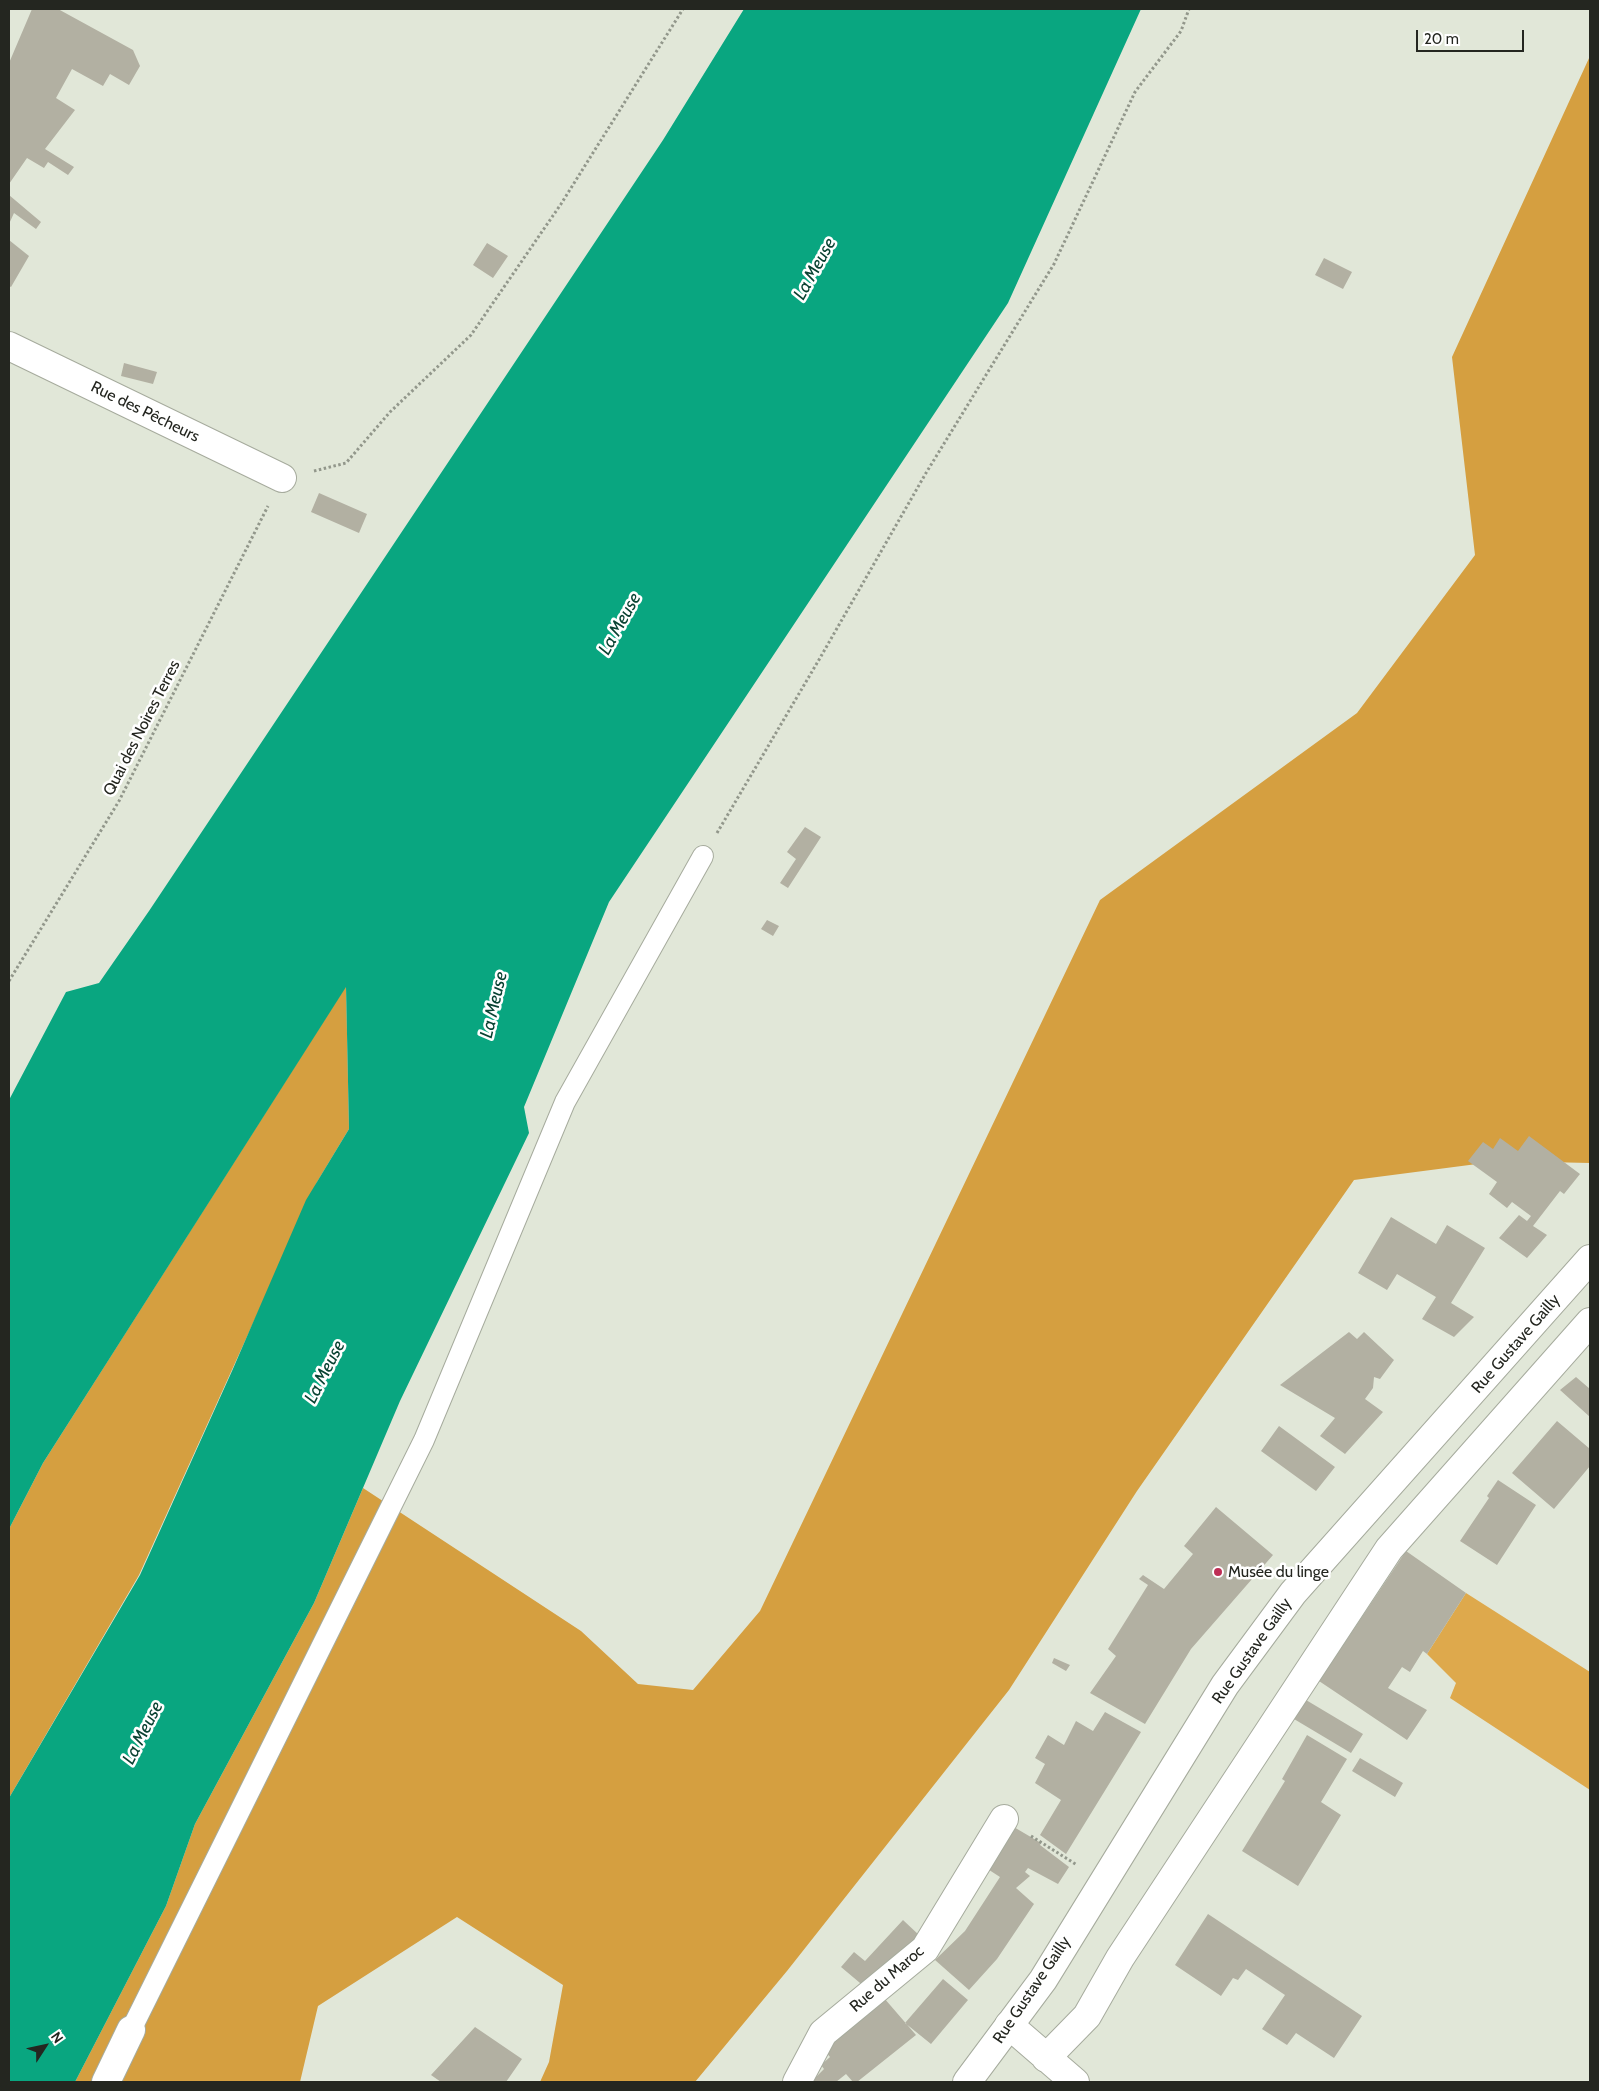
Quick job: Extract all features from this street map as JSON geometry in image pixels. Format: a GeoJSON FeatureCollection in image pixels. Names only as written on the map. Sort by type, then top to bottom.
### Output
{"type":"FeatureCollection","features":[{"type":"Feature","properties":{"kind":"street","name":"Rue des Pêcheurs"},"geometry":{"type":"LineString","coordinates":[[9,346],[282,478]]}},
{"type":"Feature","properties":{"kind":"street","name":"Rue Gustave Gailly"},"geometry":{"type":"LineString","coordinates":[[967,2082],[1042,1980],[1225,1685],[1293,1593],[1590,1260]]}},
{"type":"Feature","properties":{"kind":"street"},"geometry":{"type":"LineString","coordinates":[[1046,2058],[1087,2016],[1120,1958],[1389,1549],[1590,1322]]}},
{"type":"Feature","properties":{"kind":"street","name":"Rue du Maroc"},"geometry":{"type":"LineString","coordinates":[[797,2082],[823,2033],[925,1949],[1004,1819]]}},
{"type":"Feature","properties":{"kind":"street"},"geometry":{"type":"LineString","coordinates":[[1009,2025],[1074,2082]]}},
{"type":"Feature","properties":{"kind":"street"},"geometry":{"type":"LineString","coordinates":[[106,2082],[131,2030]]}},
{"type":"Feature","properties":{"kind":"lane"},"geometry":{"type":"LineString","coordinates":[[131,2030],[424,1440],[565,1102],[703,856]]}},
{"type":"Feature","properties":{"kind":"path"},"geometry":{"type":"LineString","coordinates":[[282,478],[346,463],[390,412],[471,335],[561,204],[683,9]]}},
{"type":"Feature","properties":{"kind":"path"},"geometry":{"type":"LineString","coordinates":[[703,856],[825,650],[926,473],[1054,264],[1135,92],[1181,32],[1189,9]]}},
{"type":"Feature","properties":{"kind":"path","name":"Quai des Noires Terres"},"geometry":{"type":"LineString","coordinates":[[9,981],[120,801],[282,478]]}},
{"type":"Feature","properties":{"kind":"path"},"geometry":{"type":"LineString","coordinates":[[1004,1819],[1103,1881]]}},
{"type":"Feature","properties":{"kind":"shaded area"},"geometry":{"type":"Polygon","coordinates":[[[1590,56],[1590,1163],[1500,1161],[1354,1180],[1137,1491],[1009,1690],[787,1971],[695,2082],[540,2082],[549,2062],[563,1985],[457,1917],[318,2006],[300,2082],[75,2082],[166,1906],[195,1824],[314,1603],[363,1488],[581,1631],[638,1684],[693,1690],[760,1611],[1100,900],[1357,713],[1475,555],[1452,357],[1590,56]]]}},
{"type":"Feature","properties":{"kind":"shaded area"},"geometry":{"type":"Polygon","coordinates":[[[346,986],[349,1129],[317,1182],[139,1575],[9,1798],[9,1529],[43,1463],[346,986]]]}},
{"type":"Feature","properties":{"kind":"shaded area"},"geometry":{"type":"Polygon","coordinates":[[[1466,1593],[1590,1672],[1590,1790],[1450,1698],[1456,1683],[1427,1654],[1466,1593]]]}},
{"type":"Feature","properties":{"kind":"water","name":"La Meuse"},"geometry":{"type":"Polygon","coordinates":[[[744,9],[1141,9],[1008,303],[609,902],[524,1107],[529,1133],[400,1401],[314,1603],[195,1824],[166,1906],[75,2082],[9,2082],[9,1798],[140,1575],[232,1371],[306,1200],[349,1129],[346,987],[43,1463],[9,1529],[9,1100],[66,992],[99,983],[149,911],[663,140],[744,9]]]}},
{"type":"Feature","properties":{"kind":"building"},"geometry":{"type":"Polygon","coordinates":[[[32,9],[58,9],[133,50],[140,66],[129,85],[110,74],[103,86],[72,69],[56,98],[75,110],[45,149],[74,167],[68,175],[48,162],[44,168],[27,158],[9,184],[9,63],[32,9]]]}},
{"type":"Feature","properties":{"kind":"building"},"geometry":{"type":"Polygon","coordinates":[[[9,195],[41,222],[36,229],[14,213],[9,224],[9,195]]]}},
{"type":"Feature","properties":{"kind":"building"},"geometry":{"type":"Polygon","coordinates":[[[9,240],[29,256],[11,287],[9,286],[9,240]]]}},
{"type":"Feature","properties":{"kind":"building"},"geometry":{"type":"Polygon","coordinates":[[[487,243],[508,256],[493,278],[473,265],[487,243]]]}},
{"type":"Feature","properties":{"kind":"building"},"geometry":{"type":"Polygon","coordinates":[[[1324,258],[1352,272],[1343,289],[1315,275],[1324,258]]]}},
{"type":"Feature","properties":{"kind":"building"},"geometry":{"type":"Polygon","coordinates":[[[124,363],[157,372],[153,384],[121,376],[124,363]]]}},
{"type":"Feature","properties":{"kind":"building"},"geometry":{"type":"Polygon","coordinates":[[[319,493],[367,514],[359,533],[311,512],[319,493]]]}},
{"type":"Feature","properties":{"kind":"building"},"geometry":{"type":"Polygon","coordinates":[[[805,827],[821,837],[788,888],[780,883],[796,859],[787,852],[805,827]]]}},
{"type":"Feature","properties":{"kind":"building"},"geometry":{"type":"Polygon","coordinates":[[[767,920],[779,926],[773,936],[761,929],[767,920]]]}},
{"type":"Feature","properties":{"kind":"building"},"geometry":{"type":"Polygon","coordinates":[[[1529,1136],[1580,1174],[1564,1194],[1560,1191],[1533,1226],[1547,1235],[1527,1258],[1499,1238],[1519,1215],[1527,1221],[1531,1216],[1512,1202],[1507,1208],[1489,1194],[1497,1182],[1468,1161],[1483,1142],[1493,1149],[1500,1138],[1518,1151],[1529,1136]]]}},
{"type":"Feature","properties":{"kind":"building"},"geometry":{"type":"Polygon","coordinates":[[[1391,1217],[1436,1244],[1447,1225],[1485,1248],[1451,1303],[1474,1317],[1454,1337],[1422,1319],[1436,1297],[1397,1274],[1387,1290],[1358,1273],[1391,1217]]]}},
{"type":"Feature","properties":{"kind":"building"},"geometry":{"type":"Polygon","coordinates":[[[1349,1332],[1357,1339],[1364,1332],[1394,1360],[1380,1379],[1374,1377],[1373,1388],[1365,1399],[1383,1412],[1345,1454],[1320,1436],[1335,1418],[1280,1385],[1349,1332]]]}},
{"type":"Feature","properties":{"kind":"building"},"geometry":{"type":"Polygon","coordinates":[[[1576,1377],[1590,1389],[1590,1417],[1560,1390],[1576,1377]]]}},
{"type":"Feature","properties":{"kind":"building"},"geometry":{"type":"Polygon","coordinates":[[[1557,1421],[1590,1449],[1590,1466],[1554,1509],[1512,1473],[1557,1421]]]}},
{"type":"Feature","properties":{"kind":"building"},"geometry":{"type":"Polygon","coordinates":[[[1279,1426],[1335,1467],[1316,1491],[1261,1451],[1279,1426]]]}},
{"type":"Feature","properties":{"kind":"building"},"geometry":{"type":"Polygon","coordinates":[[[1498,1480],[1536,1505],[1497,1565],[1460,1541],[1489,1498],[1487,1496],[1498,1480]]]}},
{"type":"Feature","properties":{"kind":"building"},"geometry":{"type":"Polygon","coordinates":[[[1216,1507],[1273,1555],[1191,1649],[1145,1724],[1090,1693],[1116,1656],[1108,1649],[1148,1585],[1139,1579],[1143,1575],[1164,1589],[1193,1554],[1184,1546],[1216,1507]]]}},
{"type":"Feature","properties":{"kind":"building"},"geometry":{"type":"Polygon","coordinates":[[[1406,1551],[1466,1593],[1427,1654],[1423,1651],[1410,1672],[1402,1667],[1388,1688],[1427,1710],[1407,1740],[1319,1681],[1406,1551]]]}},
{"type":"Feature","properties":{"kind":"building"},"geometry":{"type":"Polygon","coordinates":[[[1054,1658],[1070,1665],[1066,1671],[1052,1663],[1054,1658]]]}},
{"type":"Feature","properties":{"kind":"building"},"geometry":{"type":"Polygon","coordinates":[[[1306,1700],[1363,1734],[1351,1753],[1294,1719],[1306,1700]]]}},
{"type":"Feature","properties":{"kind":"building"},"geometry":{"type":"Polygon","coordinates":[[[1105,1712],[1141,1732],[1066,1854],[1040,1835],[1061,1800],[1035,1783],[1045,1764],[1035,1758],[1048,1735],[1064,1745],[1076,1721],[1093,1731],[1105,1712]]]}},
{"type":"Feature","properties":{"kind":"building"},"geometry":{"type":"Polygon","coordinates":[[[1307,1735],[1347,1759],[1321,1802],[1341,1815],[1298,1886],[1242,1851],[1285,1781],[1282,1779],[1307,1735]]]}},
{"type":"Feature","properties":{"kind":"building"},"geometry":{"type":"Polygon","coordinates":[[[1360,1758],[1403,1783],[1395,1797],[1352,1771],[1360,1758]]]}},
{"type":"Feature","properties":{"kind":"building"},"geometry":{"type":"Polygon","coordinates":[[[1007,1823],[1041,1843],[1040,1845],[1069,1867],[1058,1884],[1028,1868],[1025,1872],[1030,1876],[1016,1888],[1034,1904],[997,1959],[969,1990],[935,1960],[965,1931],[1000,1877],[983,1866],[1007,1823]]]}},
{"type":"Feature","properties":{"kind":"building"},"geometry":{"type":"Polygon","coordinates":[[[1208,1914],[1362,2016],[1334,2058],[1296,2033],[1287,2045],[1262,2029],[1285,1995],[1246,1969],[1238,1980],[1233,1978],[1221,1996],[1175,1965],[1208,1914]]]}},
{"type":"Feature","properties":{"kind":"building"},"geometry":{"type":"Polygon","coordinates":[[[903,1920],[920,1936],[866,1988],[841,1967],[854,1952],[865,1961],[903,1920]]]}},
{"type":"Feature","properties":{"kind":"building"},"geometry":{"type":"Polygon","coordinates":[[[943,1979],[968,2000],[931,2044],[905,2023],[943,1979]]]}},
{"type":"Feature","properties":{"kind":"building"},"geometry":{"type":"Polygon","coordinates":[[[884,1998],[916,2035],[857,2082],[853,2082],[846,2074],[836,2082],[811,2082],[824,2069],[821,2065],[830,2057],[825,2051],[884,1998]]]}},
{"type":"Feature","properties":{"kind":"building"},"geometry":{"type":"Polygon","coordinates":[[[475,2027],[522,2059],[506,2082],[441,2082],[431,2075],[475,2027]]]}},
{"type":"Feature","properties":{"kind":"place","name":"Musée du linge"},"geometry":{"type":"Point","coordinates":[1218,1572]}}]}
